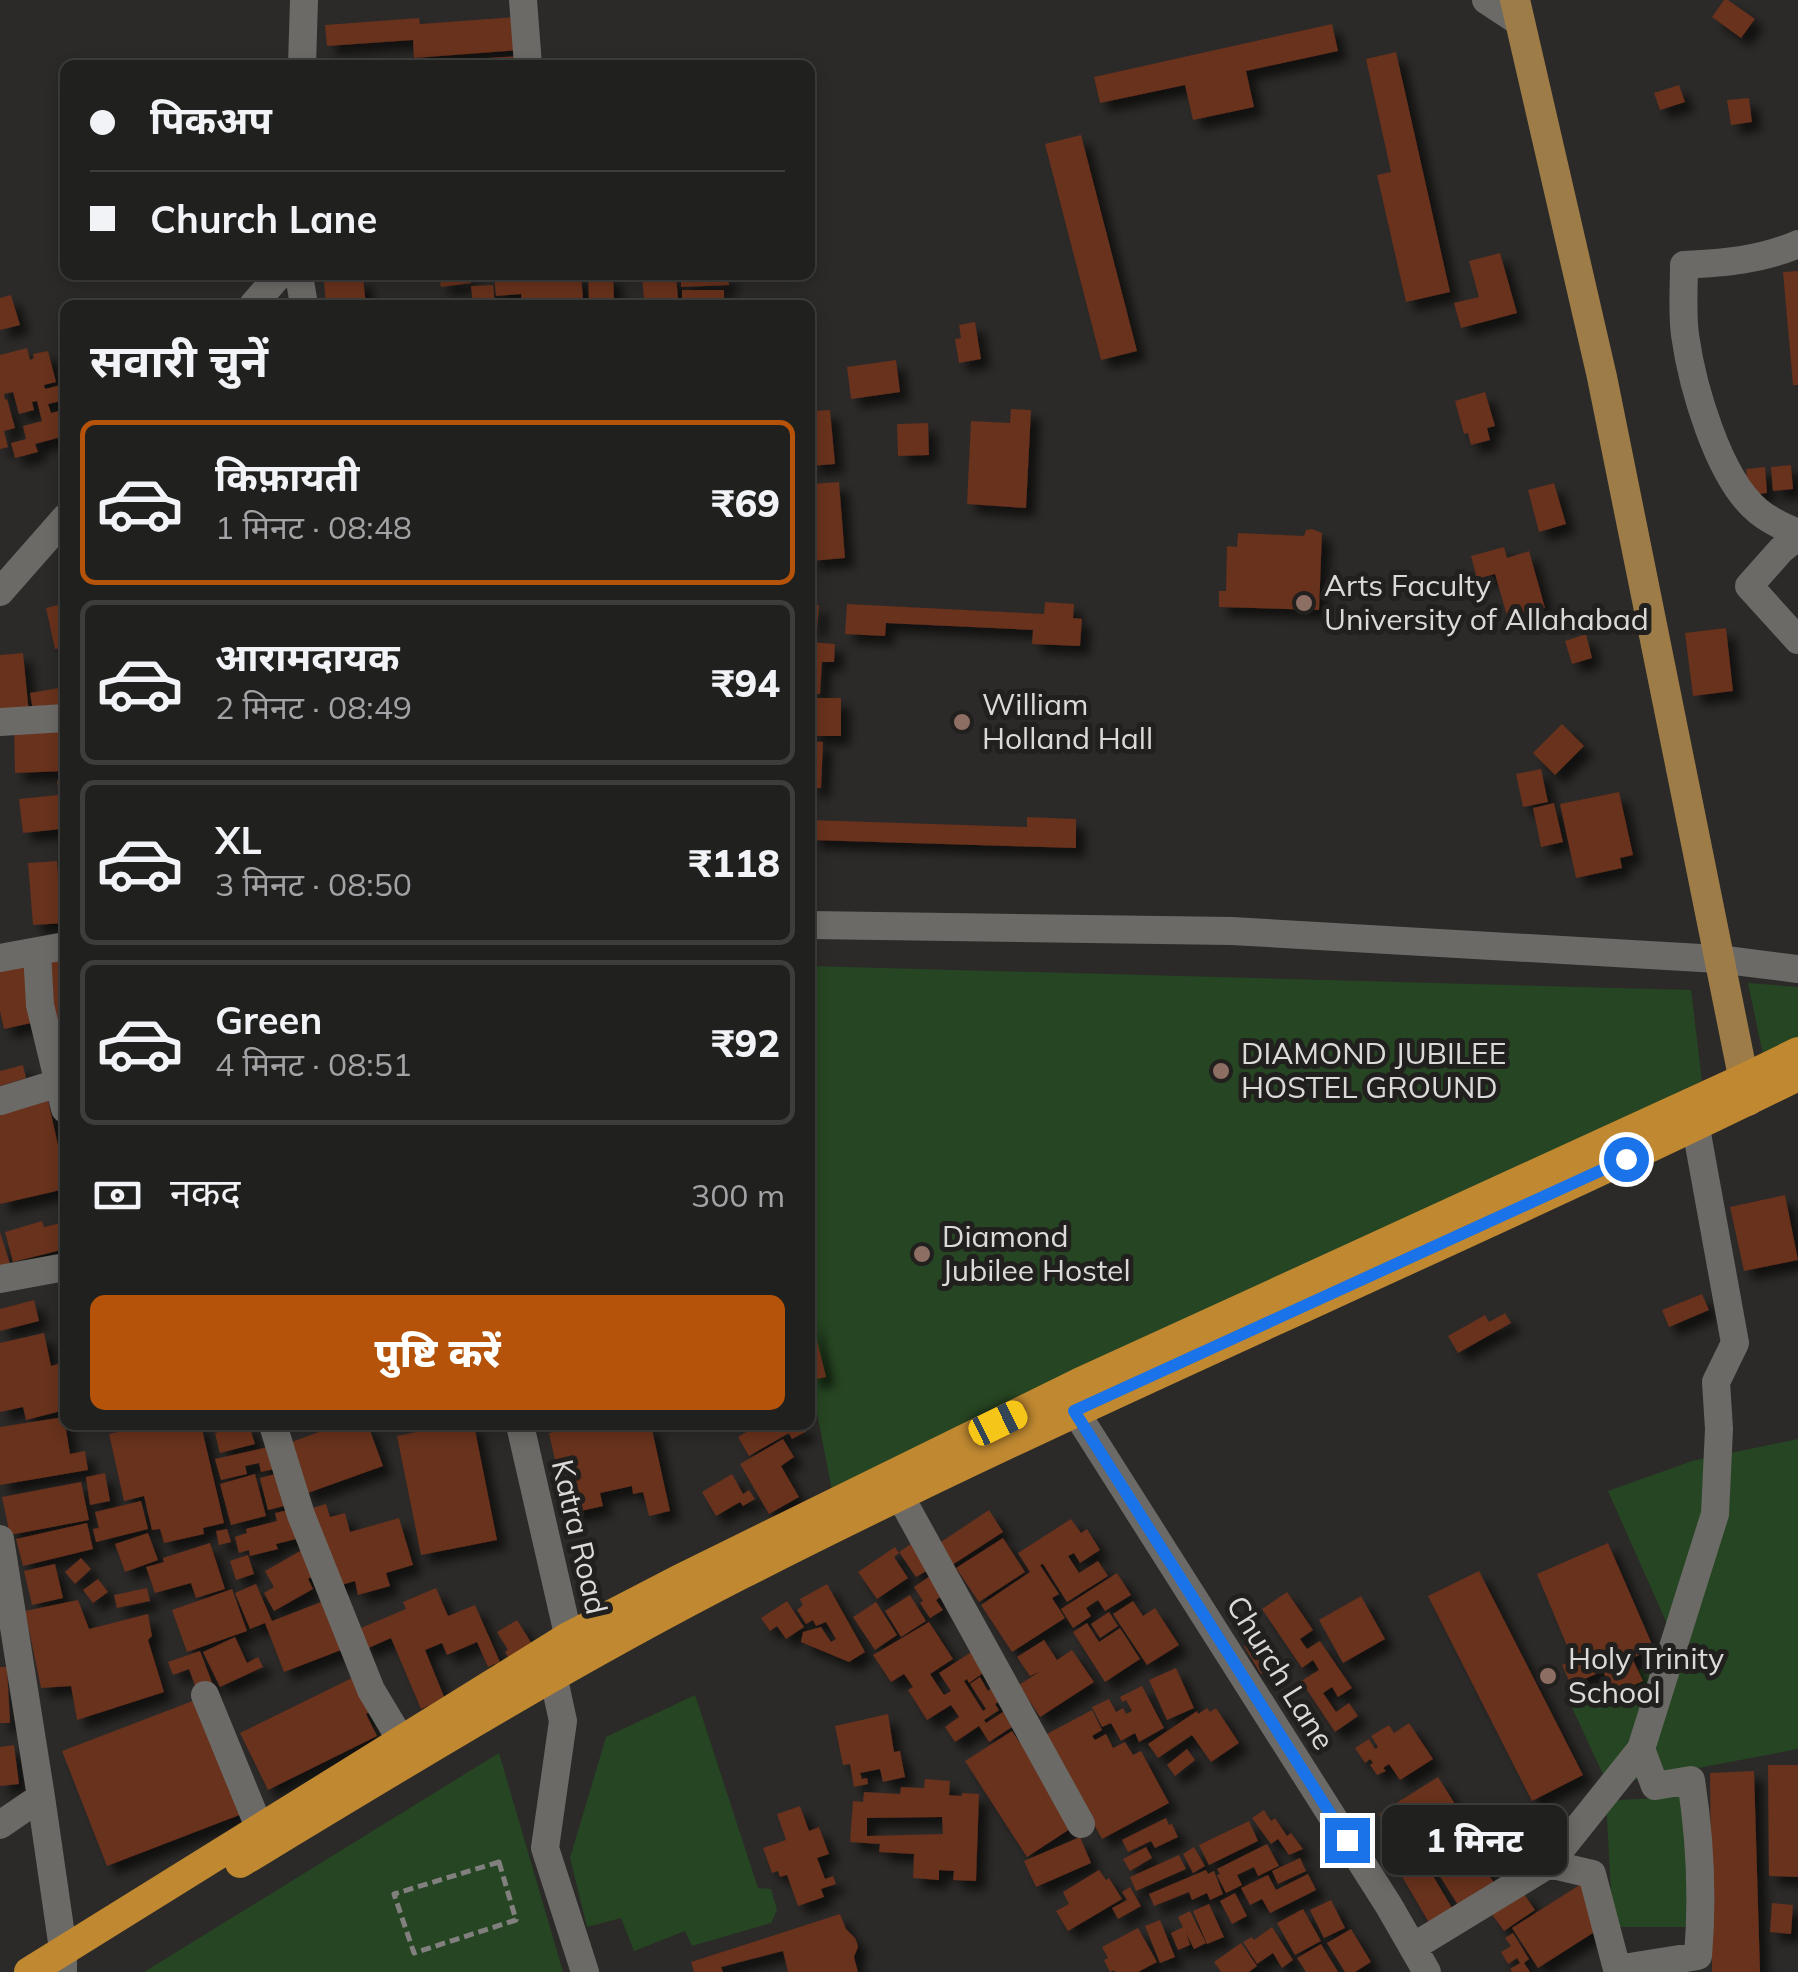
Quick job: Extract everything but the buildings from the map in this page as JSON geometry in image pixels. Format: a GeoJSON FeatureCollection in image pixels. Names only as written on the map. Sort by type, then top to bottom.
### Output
{"type":"FeatureCollection","features":[{"type":"Feature","properties":{"kind":"highway"},"geometry":{"type":"LineString","coordinates":[[63,1964],[259,1827],[402,1740],[900,1496],[1069,1400],[1696,1128],[1798,1052]]}},
{"type":"Feature","properties":{"kind":"highway"},"geometry":{"type":"LineString","coordinates":[[28,1972],[63,1964],[115,1938],[565,1658],[680,1579],[1746,1090],[1798,1076]]}},
{"type":"Feature","properties":{"kind":"main road"},"geometry":{"type":"LineString","coordinates":[[1518,12],[1602,377],[1746,1090]]}},
{"type":"Feature","properties":{"kind":"street"},"geometry":{"type":"LineString","coordinates":[[302,60],[304,0]]}},
{"type":"Feature","properties":{"kind":"street"},"geometry":{"type":"LineString","coordinates":[[523,0],[528,60]]}},
{"type":"Feature","properties":{"kind":"street"},"geometry":{"type":"LineString","coordinates":[[1486,0],[1518,12]]}},
{"type":"Feature","properties":{"kind":"street"},"geometry":{"type":"LineString","coordinates":[[1798,244],[1772,255],[1684,265],[1684,332],[1696,386],[1719,455],[1754,508],[1798,534],[1749,586],[1798,640]]}},
{"type":"Feature","properties":{"kind":"street"},"geometry":{"type":"LineString","coordinates":[[257,300],[275,280]]}},
{"type":"Feature","properties":{"kind":"street"},"geometry":{"type":"LineString","coordinates":[[0,592],[60,524]]}},
{"type":"Feature","properties":{"kind":"street"},"geometry":{"type":"LineString","coordinates":[[0,722],[60,718]]}},
{"type":"Feature","properties":{"kind":"street"},"geometry":{"type":"LineString","coordinates":[[815,926],[1232,931],[1718,959],[1798,969]]}},
{"type":"Feature","properties":{"kind":"street"},"geometry":{"type":"LineString","coordinates":[[0,958],[60,947]]}},
{"type":"Feature","properties":{"kind":"street"},"geometry":{"type":"LineString","coordinates":[[37,952],[40,1006],[60,1080]]}},
{"type":"Feature","properties":{"kind":"street"},"geometry":{"type":"LineString","coordinates":[[0,1101],[60,1091]]}},
{"type":"Feature","properties":{"kind":"street"},"geometry":{"type":"LineString","coordinates":[[1413,1946],[1549,1864],[1641,1748],[1715,1514],[1719,1430],[1716,1382],[1735,1343],[1696,1128]]}},
{"type":"Feature","properties":{"kind":"street"},"geometry":{"type":"LineString","coordinates":[[0,1279],[60,1268]]}},
{"type":"Feature","properties":{"kind":"street","name":"Church Lane"},"geometry":{"type":"LineString","coordinates":[[1069,1400],[1428,1972]]}},
{"type":"Feature","properties":{"kind":"street"},"geometry":{"type":"LineString","coordinates":[[275,1430],[301,1515],[371,1690],[402,1740]]}},
{"type":"Feature","properties":{"kind":"street","name":"Katra Road"},"geometry":{"type":"LineString","coordinates":[[521,1430],[565,1658],[563,1721],[545,1848],[585,1972]]}},
{"type":"Feature","properties":{"kind":"street"},"geometry":{"type":"LineString","coordinates":[[900,1496],[1081,1824]]}},
{"type":"Feature","properties":{"kind":"street"},"geometry":{"type":"LineString","coordinates":[[0,1539],[63,1964]]}},
{"type":"Feature","properties":{"kind":"street"},"geometry":{"type":"LineString","coordinates":[[205,1696],[259,1827]]}},
{"type":"Feature","properties":{"kind":"street"},"geometry":{"type":"LineString","coordinates":[[1549,1864],[1592,1874],[1617,1969],[1698,1956],[1698,1828],[1691,1780],[1655,1786],[1641,1748]]}},
{"type":"Feature","properties":{"kind":"street"},"geometry":{"type":"LineString","coordinates":[[0,1825],[41,1797]]}},
{"type":"Feature","properties":{"kind":"path"},"geometry":{"type":"LineString","coordinates":[[499,1862],[516,1920],[414,1953],[394,1894],[499,1862]]}},
{"type":"Feature","properties":{"kind":"green space"},"geometry":{"type":"Polygon","coordinates":[[[815,966],[1691,990],[1702,1081],[832,1491],[815,1402],[815,966]]]}},
{"type":"Feature","properties":{"kind":"green space"},"geometry":{"type":"Polygon","coordinates":[[[1748,983],[1798,987],[1798,1053],[1766,1069],[1748,983]]]}},
{"type":"Feature","properties":{"kind":"green space"},"geometry":{"type":"Polygon","coordinates":[[[1798,1439],[1798,1749],[1608,1785],[1568,1699],[1680,1653],[1608,1491],[1692,1461],[1798,1439]]]}},
{"type":"Feature","properties":{"kind":"green space"},"geometry":{"type":"Polygon","coordinates":[[[695,1695],[758,1888],[771,1889],[777,1910],[771,1923],[692,1946],[685,1931],[634,1951],[621,1918],[587,1927],[570,1858],[606,1737],[695,1695]]]}},
{"type":"Feature","properties":{"kind":"green space"},"geometry":{"type":"Polygon","coordinates":[[[499,1753],[563,1972],[144,1972],[499,1753]]]}},
{"type":"Feature","properties":{"kind":"green space"},"geometry":{"type":"Polygon","coordinates":[[[1687,1796],[1690,1927],[1613,1927],[1606,1801],[1687,1796]]]}},
{"type":"Feature","properties":{"kind":"place","name":"Arts Faculty University of Allahabad"},"geometry":{"type":"Point","coordinates":[1304,603]}},
{"type":"Feature","properties":{"kind":"place","name":"William Holland Hall"},"geometry":{"type":"Point","coordinates":[962,722]}},
{"type":"Feature","properties":{"kind":"place","name":"DIAMOND JUBILEE HOSTEL GROUND"},"geometry":{"type":"Point","coordinates":[1221,1071]}},
{"type":"Feature","properties":{"kind":"place","name":"Diamond Jubilee Hostel"},"geometry":{"type":"Point","coordinates":[922,1254]}},
{"type":"Feature","properties":{"kind":"place","name":"Holy Trinity School"},"geometry":{"type":"Point","coordinates":[1548,1676]}},
{"type":"Feature","properties":{"kind":"route"},"geometry":{"type":"LineString","coordinates":[[1347,1840],[1074,1411],[1626,1159]]}}]}
